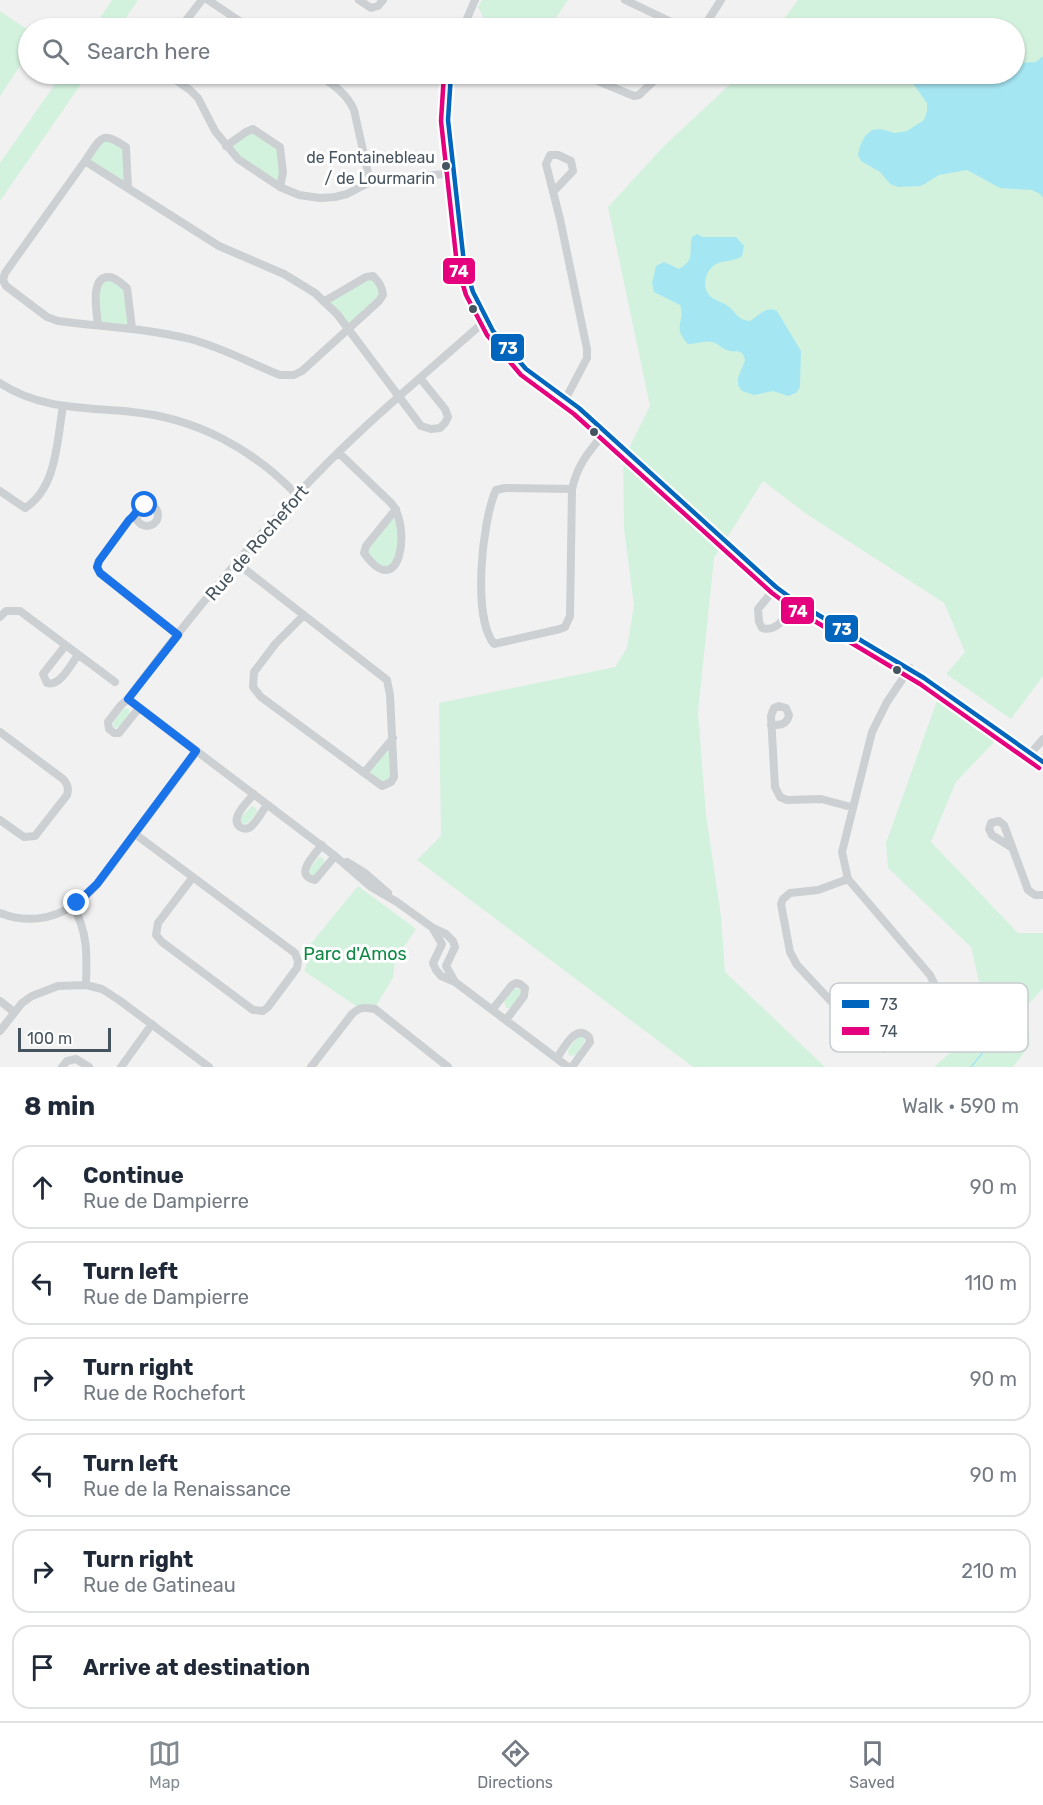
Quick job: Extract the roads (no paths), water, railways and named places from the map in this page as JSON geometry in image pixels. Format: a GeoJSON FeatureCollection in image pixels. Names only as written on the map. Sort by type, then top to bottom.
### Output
{"type":"FeatureCollection","features":[{"type":"Feature","properties":{"kind":"street"},"geometry":{"type":"LineString","coordinates":[[188,18],[202,0]]}},
{"type":"Feature","properties":{"kind":"street"},"geometry":{"type":"LineString","coordinates":[[208,0],[235,18]]}},
{"type":"Feature","properties":{"kind":"street"},"geometry":{"type":"LineString","coordinates":[[359,0],[371,8],[378,6],[383,0]]}},
{"type":"Feature","properties":{"kind":"street"},"geometry":{"type":"LineString","coordinates":[[468,18],[476,0]]}},
{"type":"Feature","properties":{"kind":"street"},"geometry":{"type":"LineString","coordinates":[[625,0],[663,18]]}},
{"type":"Feature","properties":{"kind":"street"},"geometry":{"type":"LineString","coordinates":[[709,18],[721,0]]}},
{"type":"Feature","properties":{"kind":"street"},"geometry":{"type":"LineString","coordinates":[[181,84],[198,98],[226,146],[250,168],[280,187],[298,195],[320,198],[347,194],[370,182],[453,173]]}},
{"type":"Feature","properties":{"kind":"street"},"geometry":{"type":"LineString","coordinates":[[332,84],[349,100],[354,110],[370,182]]}},
{"type":"Feature","properties":{"kind":"street"},"geometry":{"type":"LineString","coordinates":[[451,84],[448,120],[467,278],[486,320],[501,343],[526,369],[566,398],[605,432],[776,587],[795,601],[910,668],[1043,762]]}},
{"type":"Feature","properties":{"kind":"street"},"geometry":{"type":"LineString","coordinates":[[605,84],[634,96],[639,95],[651,84]]}},
{"type":"Feature","properties":{"kind":"street"},"geometry":{"type":"LineString","coordinates":[[226,146],[253,129],[280,147],[284,173],[280,187]]}},
{"type":"Feature","properties":{"kind":"street"},"geometry":{"type":"LineString","coordinates":[[128,188],[126,147],[106,136],[101,139],[5,273],[3,280],[6,286],[47,317],[58,321],[132,327],[192,340],[228,352],[279,375],[287,376],[302,371],[383,295],[379,281],[373,276],[366,277],[325,301]]}},
{"type":"Feature","properties":{"kind":"street"},"geometry":{"type":"LineString","coordinates":[[553,192],[573,171],[571,161],[558,155],[550,155],[546,164],[587,349],[586,358],[566,398]]}},
{"type":"Feature","properties":{"kind":"street"},"geometry":{"type":"LineString","coordinates":[[85,161],[219,246],[285,274],[325,301],[421,426],[431,429],[440,428],[448,417],[445,409],[420,378]]}},
{"type":"Feature","properties":{"kind":"street"},"geometry":{"type":"LineString","coordinates":[[98,325],[95,290],[100,281],[112,277],[127,288],[132,327]]}},
{"type":"Feature","properties":{"kind":"street","name":"Rue de Rochefort"},"geometry":{"type":"LineString","coordinates":[[139,708],[120,732],[116,734],[108,728],[108,722],[121,705],[237,563],[297,495],[398,398],[486,320]]}},
{"type":"Feature","properties":{"kind":"street"},"geometry":{"type":"LineString","coordinates":[[0,383],[30,399],[48,405],[153,415],[203,430],[248,452],[297,495]]}},
{"type":"Feature","properties":{"kind":"street"},"geometry":{"type":"LineString","coordinates":[[0,491],[25,508],[39,497],[52,470],[63,406]]}},
{"type":"Feature","properties":{"kind":"street"},"geometry":{"type":"LineString","coordinates":[[573,489],[505,488],[496,490],[492,498],[482,550],[481,579],[485,625],[494,644],[560,629],[568,623],[573,489],[576,473],[581,461],[605,432]]}},
{"type":"Feature","properties":{"kind":"street"},"geometry":{"type":"LineString","coordinates":[[339,453],[396,509],[402,529],[399,559],[394,567],[388,571],[382,571],[370,563],[364,553],[366,546],[396,509]]}},
{"type":"Feature","properties":{"kind":"street"},"geometry":{"type":"LineString","coordinates":[[136,515],[123,528],[97,567],[100,573],[178,635]]}},
{"type":"Feature","properties":{"kind":"street"},"geometry":{"type":"LineString","coordinates":[[237,563],[304,615],[387,680],[393,738],[394,777],[391,782],[382,786],[261,697],[253,687],[254,672],[276,643],[304,615]]}},
{"type":"Feature","properties":{"kind":"street"},"geometry":{"type":"LineString","coordinates":[[776,587],[758,609],[759,624],[762,628],[766,630],[776,628],[795,601]]}},
{"type":"Feature","properties":{"kind":"street"},"geometry":{"type":"LineString","coordinates":[[0,617],[6,611],[20,611],[115,682]]}},
{"type":"Feature","properties":{"kind":"street"},"geometry":{"type":"LineString","coordinates":[[65,646],[43,674],[47,683],[57,683],[78,655]]}},
{"type":"Feature","properties":{"kind":"street"},"geometry":{"type":"LineString","coordinates":[[910,668],[887,702],[874,727],[842,848],[848,879],[930,975],[934,983]]}},
{"type":"Feature","properties":{"kind":"street"},"geometry":{"type":"LineString","coordinates":[[128,699],[335,856],[365,873],[397,902],[433,928],[446,934],[454,943],[455,949],[446,965],[455,982]]}},
{"type":"Feature","properties":{"kind":"street"},"geometry":{"type":"LineString","coordinates":[[771,725],[776,787],[780,798],[787,800],[821,799],[851,807]]}},
{"type":"Feature","properties":{"kind":"street"},"geometry":{"type":"LineString","coordinates":[[0,732],[63,779],[68,785],[68,790],[37,835],[33,837],[22,836],[0,820]]}},
{"type":"Feature","properties":{"kind":"street"},"geometry":{"type":"LineString","coordinates":[[364,773],[393,738]]}},
{"type":"Feature","properties":{"kind":"street"},"geometry":{"type":"LineString","coordinates":[[1031,753],[1043,739]]}},
{"type":"Feature","properties":{"kind":"street"},"geometry":{"type":"LineString","coordinates":[[0,913],[15,918],[37,919],[55,915],[73,906],[94,887],[196,751]]}},
{"type":"Feature","properties":{"kind":"street"},"geometry":{"type":"LineString","coordinates":[[254,794],[237,817],[240,827],[244,829],[250,827],[267,805]]}},
{"type":"Feature","properties":{"kind":"street"},"geometry":{"type":"LineString","coordinates":[[135,834],[193,877],[295,953],[298,961],[297,968],[263,1011],[253,1010],[162,942],[156,935],[158,922],[193,877]]}},
{"type":"Feature","properties":{"kind":"street"},"geometry":{"type":"LineString","coordinates":[[322,845],[305,868],[305,874],[309,879],[319,878],[335,856]]}},
{"type":"Feature","properties":{"kind":"street"},"geometry":{"type":"LineString","coordinates":[[1011,848],[1022,869],[1028,890],[1035,895],[1043,895]]}},
{"type":"Feature","properties":{"kind":"street"},"geometry":{"type":"LineString","coordinates":[[830,1000],[797,965],[790,952],[781,904],[790,893],[818,890],[848,879]]}},
{"type":"Feature","properties":{"kind":"street"},"geometry":{"type":"LineString","coordinates":[[73,906],[82,925],[87,945],[86,985]]}},
{"type":"Feature","properties":{"kind":"street"},"geometry":{"type":"LineString","coordinates":[[433,928],[442,946],[434,961],[434,968],[441,976],[455,982],[557,1058],[570,1067],[590,1041],[589,1037],[581,1032],[575,1034],[557,1058]]}},
{"type":"Feature","properties":{"kind":"street"},"geometry":{"type":"LineString","coordinates":[[492,1010],[512,985],[518,983],[522,985],[525,988],[525,995],[506,1020]]}},
{"type":"Feature","properties":{"kind":"street"},"geometry":{"type":"LineString","coordinates":[[0,1031],[22,1003],[43,991],[66,985],[86,985],[109,993],[208,1067]]}},
{"type":"Feature","properties":{"kind":"street"},"geometry":{"type":"LineString","coordinates":[[0,1001],[14,1012]]}},
{"type":"Feature","properties":{"kind":"street"},"geometry":{"type":"LineString","coordinates":[[311,1067],[352,1014],[359,1008],[366,1007],[375,1010],[448,1067]]}},
{"type":"Feature","properties":{"kind":"street"},"geometry":{"type":"LineString","coordinates":[[121,1067],[152,1024]]}},
{"type":"Feature","properties":{"kind":"street"},"geometry":{"type":"LineString","coordinates":[[62,1067],[72,1059],[80,1060],[89,1067]]}},
{"type":"Feature","properties":{"kind":"water"},"geometry":{"type":"Polygon","coordinates":[[[1043,56],[1043,198],[1032,190],[1000,188],[967,170],[939,175],[921,186],[898,187],[890,184],[880,172],[861,161],[858,155],[860,146],[865,136],[872,130],[880,129],[895,133],[907,131],[924,120],[927,103],[914,84],[1025,84],[1025,63],[1036,62],[1043,56]]]}},
{"type":"Feature","properties":{"kind":"water"},"geometry":{"type":"Polygon","coordinates":[[[697,234],[703,237],[736,237],[744,246],[742,256],[719,263],[709,270],[706,290],[711,297],[746,320],[750,321],[766,310],[777,311],[801,351],[800,387],[796,393],[788,396],[773,391],[754,395],[742,391],[738,385],[738,378],[745,360],[743,354],[727,350],[712,342],[688,344],[680,333],[680,305],[654,292],[652,283],[656,266],[664,262],[679,269],[688,262],[692,237],[697,234]]]}},
{"type":"Feature","properties":{"kind":"waterway"},"geometry":{"type":"LineString","coordinates":[[971,1067],[983,1052]]}},
{"type":"Feature","properties":{"kind":"place","name":"de Fontainebleau / de Lourmarin"},"geometry":{"type":"Point","coordinates":[446,166]}},
{"type":"Feature","properties":{"kind":"park label","name":"Parc d'Amos"},"geometry":{"type":"Point","coordinates":[355,954]}}]}
